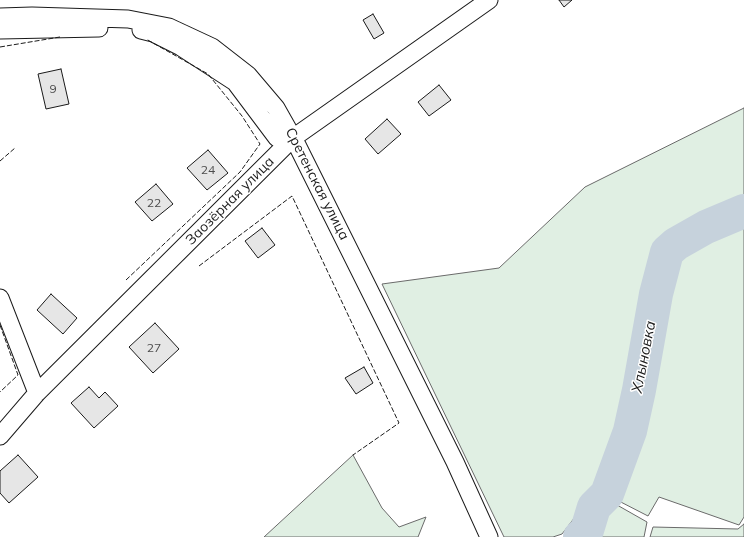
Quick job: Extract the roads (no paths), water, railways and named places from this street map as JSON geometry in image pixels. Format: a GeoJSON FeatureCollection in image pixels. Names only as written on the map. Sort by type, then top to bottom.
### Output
{"type":"FeatureCollection","features":[{"type":"Feature","properties":{"kind":"street","name":"Заозёрная улица"},"geometry":{"type":"LineString","coordinates":[[0,436],[37,393],[285,138],[489,0]]}},
{"type":"Feature","properties":{"kind":"street","name":"Сретенская улица"},"geometry":{"type":"LineString","coordinates":[[0,17],[40,16],[128,19],[169,27],[212,47],[248,75],[276,108],[285,138],[366,281],[455,462],[489,537]]}},
{"type":"Feature","properties":{"kind":"street"},"geometry":{"type":"LineString","coordinates":[[0,30],[130,28],[153,33],[181,46],[235,82],[285,138]]}},
{"type":"Feature","properties":{"kind":"street"},"geometry":{"type":"LineString","coordinates":[[0,298],[37,393]]}},
{"type":"Feature","properties":{"kind":"waterway","name":"Хлыновка"},"geometry":{"type":"LineString","coordinates":[[580,537],[587,530],[594,507],[607,494],[630,431],[656,294],[667,252],[676,244],[706,227],[744,211]]}},
{"type":"Feature","properties":{"kind":"waterway","name":"Хлыновка"},"geometry":{"type":"LineString","coordinates":[[587,530],[590,537]]}}]}
